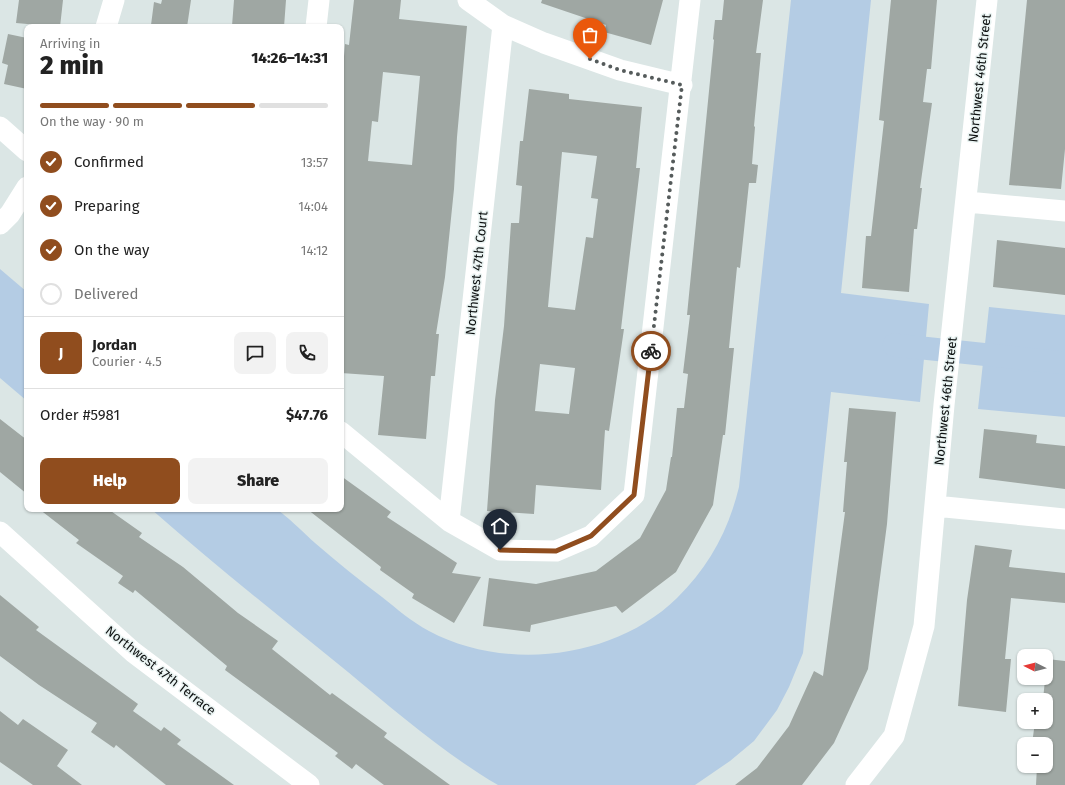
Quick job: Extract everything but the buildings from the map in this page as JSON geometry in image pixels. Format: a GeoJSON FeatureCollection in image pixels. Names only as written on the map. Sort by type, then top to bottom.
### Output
{"type":"FeatureCollection","features":[{"type":"Feature","properties":{"kind":"street"},"geometry":{"type":"LineString","coordinates":[[107,24],[114,0]]}},
{"type":"Feature","properties":{"kind":"street"},"geometry":{"type":"LineString","coordinates":[[316,24],[319,0]]}},
{"type":"Feature","properties":{"kind":"street"},"geometry":{"type":"LineString","coordinates":[[468,0],[503,25],[544,44],[620,70],[682,85]]}},
{"type":"Feature","properties":{"kind":"street"},"geometry":{"type":"LineString","coordinates":[[344,434],[449,521],[500,550],[556,551],[591,536],[634,495],[682,85],[690,0]]}},
{"type":"Feature","properties":{"kind":"street","name":"Northwest 46th Street"},"geometry":{"type":"LineString","coordinates":[[856,785],[894,736],[924,626],[944,405],[967,202],[987,0]]}},
{"type":"Feature","properties":{"kind":"street","name":"Northwest 47th Court"},"geometry":{"type":"LineString","coordinates":[[449,521],[503,25]]}},
{"type":"Feature","properties":{"kind":"street"},"geometry":{"type":"LineString","coordinates":[[0,126],[24,148]]}},
{"type":"Feature","properties":{"kind":"street"},"geometry":{"type":"LineString","coordinates":[[5,219],[24,191]]}},
{"type":"Feature","properties":{"kind":"street"},"geometry":{"type":"LineString","coordinates":[[967,202],[1065,211]]}},
{"type":"Feature","properties":{"kind":"street"},"geometry":{"type":"LineString","coordinates":[[934,506],[1065,519]]}},
{"type":"Feature","properties":{"kind":"street","name":"Northwest 47th Terrace"},"geometry":{"type":"LineString","coordinates":[[0,532],[133,652],[309,785]]}},
{"type":"Feature","properties":{"kind":"water"},"geometry":{"type":"Polygon","coordinates":[[[791,0],[871,0],[841,293],[929,304],[920,402],[831,392],[803,653],[789,687],[777,710],[754,741],[730,761],[695,785],[498,785],[459,760],[421,732],[248,591],[155,512],[281,512],[348,571],[417,624],[459,644],[491,652],[525,655],[558,653],[591,646],[623,635],[652,619],[677,598],[699,573],[708,560],[730,518],[739,487],[791,0]]]}},
{"type":"Feature","properties":{"kind":"water"},"geometry":{"type":"Polygon","coordinates":[[[0,269],[24,289],[24,398],[0,378],[0,269]]]}},
{"type":"Feature","properties":{"kind":"water"},"geometry":{"type":"Polygon","coordinates":[[[989,307],[1065,315],[1065,417],[978,409],[989,307]]]}},
{"type":"Feature","properties":{"kind":"waterway"},"geometry":{"type":"LineString","coordinates":[[894,345],[1065,363]]}},
{"type":"Feature","properties":{"kind":"way so far"},"geometry":{"type":"LineString","coordinates":[[590,59],[620,70],[682,85],[651,351]]}},
{"type":"Feature","properties":{"kind":"route"},"geometry":{"type":"LineString","coordinates":[[500,550],[556,551],[591,536],[634,495],[651,351]]}}]}
